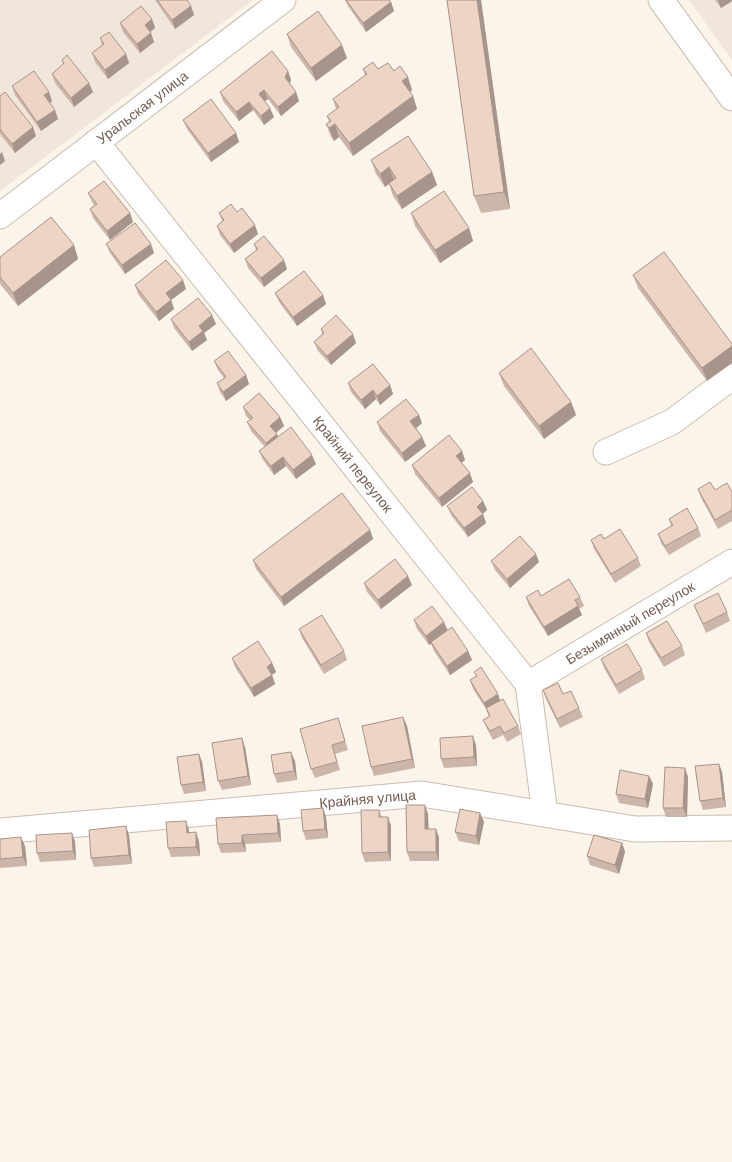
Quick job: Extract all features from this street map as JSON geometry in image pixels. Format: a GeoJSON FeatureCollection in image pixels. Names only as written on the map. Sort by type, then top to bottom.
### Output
{"type":"FeatureCollection","features":[{"type":"Feature","properties":{"kind":"street","name":"Уральская улица"},"geometry":{"type":"LineString","coordinates":[[0,216],[283,0]]}},
{"type":"Feature","properties":{"kind":"street"},"geometry":{"type":"LineString","coordinates":[[664,1],[732,98]]}},
{"type":"Feature","properties":{"kind":"street","name":"Крайний переулок"},"geometry":{"type":"LineString","coordinates":[[96,142],[528,684]]}},
{"type":"Feature","properties":{"kind":"street"},"geometry":{"type":"LineString","coordinates":[[606,452],[672,422],[732,377]]}},
{"type":"Feature","properties":{"kind":"street","name":"Безымянный переулок"},"geometry":{"type":"LineString","coordinates":[[528,684],[732,562]]}},
{"type":"Feature","properties":{"kind":"street"},"geometry":{"type":"LineString","coordinates":[[528,684],[546,814]]}},
{"type":"Feature","properties":{"kind":"street","name":"Крайняя улица"},"geometry":{"type":"LineString","coordinates":[[0,831],[422,794],[635,829],[732,828]]}},
{"type":"Feature","properties":{"kind":"shaded area"},"geometry":{"type":"Polygon","coordinates":[[[0,0],[253,0],[0,191],[0,0]]]}},
{"type":"Feature","properties":{"kind":"shaded area"},"geometry":{"type":"Polygon","coordinates":[[[689,0],[732,0],[732,60],[689,0]]]}},
{"type":"Feature","properties":{"kind":"building"},"geometry":{"type":"Polygon","coordinates":[[[157,0],[187,0],[191,6],[172,20],[157,0]]]}},
{"type":"Feature","properties":{"kind":"building"},"geometry":{"type":"Polygon","coordinates":[[[346,0],[389,0],[391,2],[363,23],[346,0]]]}},
{"type":"Feature","properties":{"kind":"building"},"geometry":{"type":"Polygon","coordinates":[[[447,0],[477,0],[504,192],[474,196],[447,0]]]}},
{"type":"Feature","properties":{"kind":"building"},"geometry":{"type":"Polygon","coordinates":[[[141,6],[152,19],[145,25],[151,33],[137,44],[120,23],[141,6]]]}},
{"type":"Feature","properties":{"kind":"building"},"geometry":{"type":"Polygon","coordinates":[[[318,11],[342,45],[311,68],[287,34],[318,11]]]}},
{"type":"Feature","properties":{"kind":"building"},"geometry":{"type":"Polygon","coordinates":[[[109,32],[126,54],[105,70],[92,53],[104,44],[100,38],[109,32]]]}},
{"type":"Feature","properties":{"kind":"building"},"geometry":{"type":"Polygon","coordinates":[[[272,51],[288,71],[285,77],[296,92],[278,107],[264,90],[259,94],[270,108],[261,116],[249,102],[236,112],[220,92],[272,51]]]}},
{"type":"Feature","properties":{"kind":"building"},"geometry":{"type":"Polygon","coordinates":[[[67,55],[89,83],[71,98],[52,74],[64,63],[62,60],[67,55]]]}},
{"type":"Feature","properties":{"kind":"building"},"geometry":{"type":"Polygon","coordinates":[[[373,62],[378,69],[388,63],[394,71],[400,66],[408,77],[402,81],[413,96],[349,143],[335,124],[329,128],[326,124],[331,121],[327,116],[339,107],[333,99],[367,74],[363,69],[373,62]]]}},
{"type":"Feature","properties":{"kind":"building"},"geometry":{"type":"Polygon","coordinates":[[[34,71],[49,92],[44,95],[55,110],[37,122],[12,86],[34,71]]]}},
{"type":"Feature","properties":{"kind":"building"},"geometry":{"type":"Polygon","coordinates":[[[5,92],[33,127],[12,144],[0,129],[0,96],[5,92]]]}},
{"type":"Feature","properties":{"kind":"building"},"geometry":{"type":"Polygon","coordinates":[[[211,99],[236,133],[208,153],[183,120],[211,99]]]}},
{"type":"Feature","properties":{"kind":"building"},"geometry":{"type":"Polygon","coordinates":[[[408,136],[432,172],[397,196],[389,183],[396,178],[389,167],[380,174],[371,160],[408,136]]]}},
{"type":"Feature","properties":{"kind":"building"},"geometry":{"type":"Polygon","coordinates":[[[104,181],[130,213],[107,231],[90,209],[97,204],[88,193],[104,181]]]}},
{"type":"Feature","properties":{"kind":"building"},"geometry":{"type":"Polygon","coordinates":[[[444,191],[469,228],[435,250],[411,213],[444,191]]]}},
{"type":"Feature","properties":{"kind":"building"},"geometry":{"type":"Polygon","coordinates":[[[231,204],[237,212],[242,208],[255,225],[230,244],[217,226],[224,220],[219,213],[231,204]]]}},
{"type":"Feature","properties":{"kind":"building"},"geometry":{"type":"Polygon","coordinates":[[[51,217],[74,245],[13,293],[0,277],[0,257],[51,217]]]}},
{"type":"Feature","properties":{"kind":"building"},"geometry":{"type":"Polygon","coordinates":[[[135,223],[151,244],[122,265],[106,244],[135,223]]]}},
{"type":"Feature","properties":{"kind":"building"},"geometry":{"type":"Polygon","coordinates":[[[264,236],[284,260],[261,278],[245,259],[258,249],[254,244],[264,236]]]}},
{"type":"Feature","properties":{"kind":"building"},"geometry":{"type":"Polygon","coordinates":[[[664,252],[732,344],[732,346],[702,368],[633,275],[664,252]]]}},
{"type":"Feature","properties":{"kind":"building"},"geometry":{"type":"Polygon","coordinates":[[[166,260],[183,280],[166,293],[171,300],[156,312],[135,285],[166,260]]]}},
{"type":"Feature","properties":{"kind":"building"},"geometry":{"type":"Polygon","coordinates":[[[304,271],[323,295],[293,317],[275,293],[304,271]]]}},
{"type":"Feature","properties":{"kind":"building"},"geometry":{"type":"Polygon","coordinates":[[[198,298],[212,315],[199,326],[203,331],[189,342],[171,319],[198,298]]]}},
{"type":"Feature","properties":{"kind":"building"},"geometry":{"type":"Polygon","coordinates":[[[336,315],[353,334],[327,356],[314,342],[324,333],[321,329],[336,315]]]}},
{"type":"Feature","properties":{"kind":"building"},"geometry":{"type":"Polygon","coordinates":[[[531,348],[571,402],[539,426],[499,373],[531,348]]]}},
{"type":"Feature","properties":{"kind":"building"},"geometry":{"type":"Polygon","coordinates":[[[228,351],[246,375],[223,392],[217,383],[226,377],[214,361],[228,351]]]}},
{"type":"Feature","properties":{"kind":"building"},"geometry":{"type":"Polygon","coordinates":[[[373,364],[390,385],[377,396],[373,390],[361,400],[348,383],[373,364]]]}},
{"type":"Feature","properties":{"kind":"building"},"geometry":{"type":"Polygon","coordinates":[[[259,393],[280,417],[270,426],[277,434],[266,443],[247,422],[253,418],[243,407],[259,393]]]}},
{"type":"Feature","properties":{"kind":"building"},"geometry":{"type":"Polygon","coordinates":[[[406,399],[419,415],[410,421],[422,437],[402,453],[377,422],[406,399]]]}},
{"type":"Feature","properties":{"kind":"building"},"geometry":{"type":"Polygon","coordinates":[[[291,427],[312,455],[293,470],[283,457],[271,466],[259,451],[291,427]]]}},
{"type":"Feature","properties":{"kind":"building"},"geometry":{"type":"Polygon","coordinates":[[[449,435],[462,451],[456,456],[470,473],[439,498],[412,465],[449,435]]]}},
{"type":"Feature","properties":{"kind":"building"},"geometry":{"type":"Polygon","coordinates":[[[710,482],[715,490],[727,483],[732,492],[732,510],[715,520],[698,489],[710,482]]]}},
{"type":"Feature","properties":{"kind":"building"},"geometry":{"type":"Polygon","coordinates":[[[472,487],[483,501],[477,507],[483,514],[464,528],[447,506],[472,487]]]}},
{"type":"Feature","properties":{"kind":"building"},"geometry":{"type":"Polygon","coordinates":[[[342,493],[370,530],[281,597],[253,560],[342,493]]]}},
{"type":"Feature","properties":{"kind":"building"},"geometry":{"type":"Polygon","coordinates":[[[687,508],[698,528],[665,546],[658,534],[673,525],[669,519],[687,508]]]}},
{"type":"Feature","properties":{"kind":"building"},"geometry":{"type":"Polygon","coordinates":[[[620,529],[638,558],[611,574],[591,540],[601,534],[604,539],[620,529]]]}},
{"type":"Feature","properties":{"kind":"building"},"geometry":{"type":"Polygon","coordinates":[[[520,536],[536,554],[507,579],[491,561],[520,536]]]}},
{"type":"Feature","properties":{"kind":"building"},"geometry":{"type":"Polygon","coordinates":[[[395,559],[408,576],[378,600],[364,583],[395,559]]]}},
{"type":"Feature","properties":{"kind":"building"},"geometry":{"type":"Polygon","coordinates":[[[569,579],[580,597],[575,600],[578,606],[544,627],[526,597],[538,590],[541,596],[569,579]]]}},
{"type":"Feature","properties":{"kind":"building"},"geometry":{"type":"Polygon","coordinates":[[[718,593],[727,612],[703,624],[694,605],[718,593]]]}},
{"type":"Feature","properties":{"kind":"building"},"geometry":{"type":"Polygon","coordinates":[[[432,606],[444,622],[426,636],[414,620],[432,606]]]}},
{"type":"Feature","properties":{"kind":"building"},"geometry":{"type":"Polygon","coordinates":[[[322,615],[344,651],[321,665],[299,629],[322,615]]]}},
{"type":"Feature","properties":{"kind":"building"},"geometry":{"type":"Polygon","coordinates":[[[667,621],[682,646],[661,658],[646,633],[667,621]]]}},
{"type":"Feature","properties":{"kind":"building"},"geometry":{"type":"Polygon","coordinates":[[[452,627],[468,651],[447,666],[431,642],[452,627]]]}},
{"type":"Feature","properties":{"kind":"building"},"geometry":{"type":"Polygon","coordinates":[[[258,641],[272,663],[267,667],[272,675],[251,688],[232,658],[258,641]]]}},
{"type":"Feature","properties":{"kind":"building"},"geometry":{"type":"Polygon","coordinates":[[[627,644],[642,670],[616,685],[601,659],[627,644]]]}},
{"type":"Feature","properties":{"kind":"building"},"geometry":{"type":"Polygon","coordinates":[[[481,667],[498,694],[484,703],[470,680],[477,676],[474,672],[481,667]]]}},
{"type":"Feature","properties":{"kind":"building"},"geometry":{"type":"Polygon","coordinates":[[[558,683],[563,694],[571,691],[579,708],[557,719],[543,690],[558,683]]]}},
{"type":"Feature","properties":{"kind":"building"},"geometry":{"type":"Polygon","coordinates":[[[503,699],[518,726],[504,733],[500,726],[490,731],[483,720],[490,716],[486,708],[503,699]]]}},
{"type":"Feature","properties":{"kind":"building"},"geometry":{"type":"Polygon","coordinates":[[[403,717],[412,759],[371,767],[362,726],[403,717]]]}},
{"type":"Feature","properties":{"kind":"building"},"geometry":{"type":"Polygon","coordinates":[[[338,718],[345,741],[332,745],[337,762],[311,769],[300,729],[338,718]]]}},
{"type":"Feature","properties":{"kind":"building"},"geometry":{"type":"Polygon","coordinates":[[[473,736],[474,757],[441,759],[440,738],[473,736]]]}},
{"type":"Feature","properties":{"kind":"building"},"geometry":{"type":"Polygon","coordinates":[[[242,738],[248,776],[218,781],[212,743],[242,738]]]}},
{"type":"Feature","properties":{"kind":"building"},"geometry":{"type":"Polygon","coordinates":[[[291,752],[294,771],[274,774],[271,755],[291,752]]]}},
{"type":"Feature","properties":{"kind":"building"},"geometry":{"type":"Polygon","coordinates":[[[199,754],[203,782],[181,785],[177,757],[199,754]]]}},
{"type":"Feature","properties":{"kind":"building"},"geometry":{"type":"Polygon","coordinates":[[[719,764],[723,798],[700,801],[695,766],[719,764]]]}},
{"type":"Feature","properties":{"kind":"building"},"geometry":{"type":"Polygon","coordinates":[[[665,767],[685,768],[683,808],[663,808],[665,767]]]}},
{"type":"Feature","properties":{"kind":"building"},"geometry":{"type":"Polygon","coordinates":[[[620,770],[649,776],[645,799],[616,794],[620,770]]]}},
{"type":"Feature","properties":{"kind":"building"},"geometry":{"type":"Polygon","coordinates":[[[406,805],[425,805],[425,829],[436,829],[436,852],[407,852],[406,805]]]}},
{"type":"Feature","properties":{"kind":"building"},"geometry":{"type":"Polygon","coordinates":[[[323,808],[325,829],[303,831],[301,810],[323,808]]]}},
{"type":"Feature","properties":{"kind":"building"},"geometry":{"type":"Polygon","coordinates":[[[460,809],[480,813],[476,836],[455,832],[460,809]]]}},
{"type":"Feature","properties":{"kind":"building"},"geometry":{"type":"Polygon","coordinates":[[[361,810],[379,810],[379,817],[388,817],[388,852],[362,853],[361,810]]]}},
{"type":"Feature","properties":{"kind":"building"},"geometry":{"type":"Polygon","coordinates":[[[277,815],[278,833],[242,835],[242,843],[218,844],[216,818],[277,815]]]}},
{"type":"Feature","properties":{"kind":"building"},"geometry":{"type":"Polygon","coordinates":[[[186,821],[187,833],[196,832],[196,847],[168,848],[166,822],[186,821]]]}},
{"type":"Feature","properties":{"kind":"building"},"geometry":{"type":"Polygon","coordinates":[[[126,826],[129,855],[91,858],[89,830],[126,826]]]}},
{"type":"Feature","properties":{"kind":"building"},"geometry":{"type":"Polygon","coordinates":[[[72,833],[73,851],[37,853],[36,835],[72,833]]]}},
{"type":"Feature","properties":{"kind":"building"},"geometry":{"type":"Polygon","coordinates":[[[594,835],[622,843],[615,865],[587,856],[594,835]]]}},
{"type":"Feature","properties":{"kind":"building"},"geometry":{"type":"Polygon","coordinates":[[[21,837],[23,857],[0,859],[0,839],[21,837]]]}}]}
